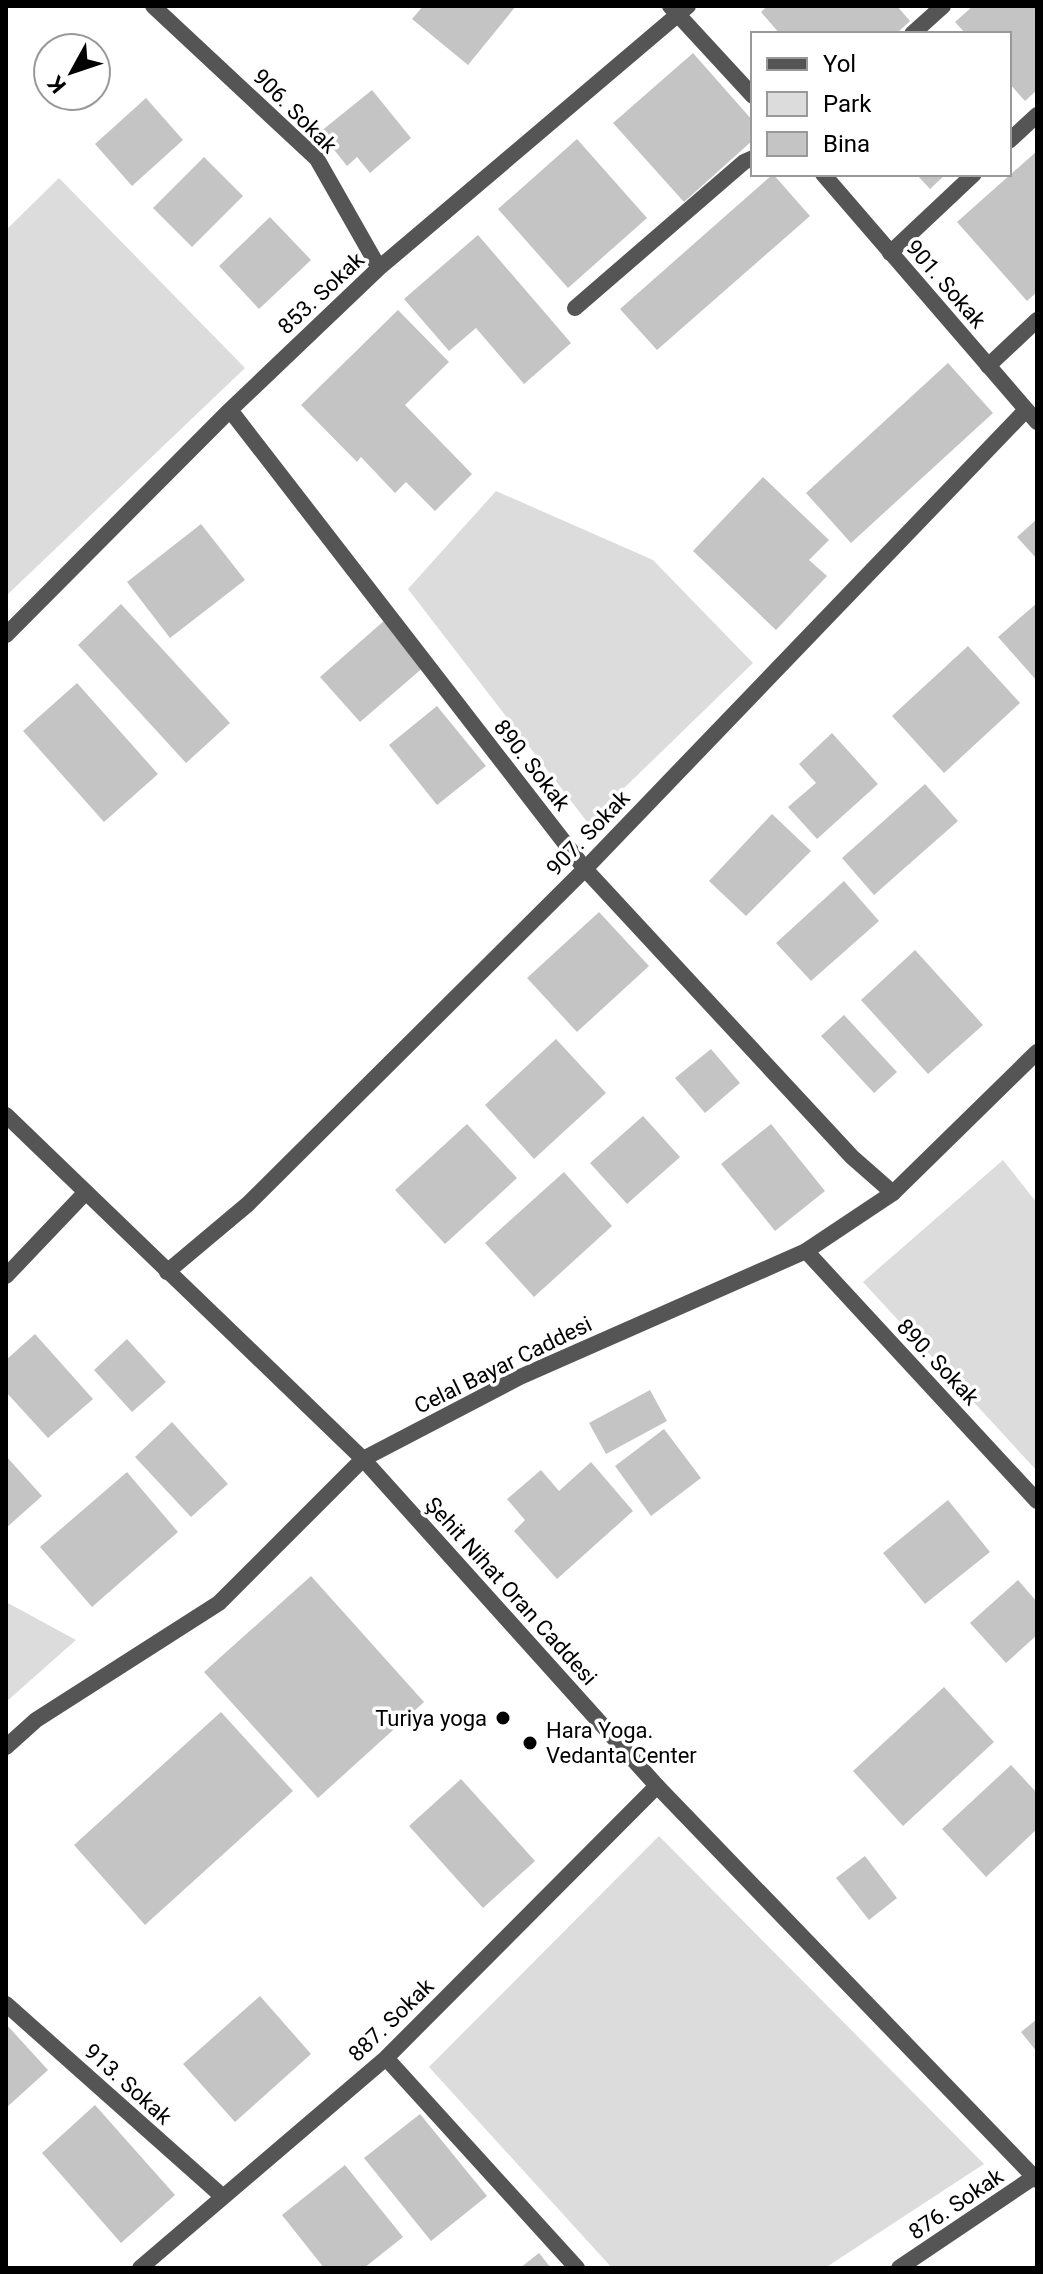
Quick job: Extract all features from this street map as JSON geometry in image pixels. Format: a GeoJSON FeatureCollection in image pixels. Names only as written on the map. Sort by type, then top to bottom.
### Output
{"type":"FeatureCollection","features":[{"type":"Feature","properties":{"kind":"street","name":"906. Sokak"},"geometry":{"type":"LineString","coordinates":[[153,6],[317,159],[379,268]]}},
{"type":"Feature","properties":{"kind":"street"},"geometry":{"type":"LineString","coordinates":[[914,32],[943,6]]}},
{"type":"Feature","properties":{"kind":"street","name":"853. Sokak"},"geometry":{"type":"LineString","coordinates":[[6,635],[230,410],[379,268],[679,9]]}},
{"type":"Feature","properties":{"kind":"street"},"geometry":{"type":"LineString","coordinates":[[679,9],[751,94]]}},
{"type":"Feature","properties":{"kind":"street"},"geometry":{"type":"LineString","coordinates":[[1011,139],[1037,115]]}},
{"type":"Feature","properties":{"kind":"street"},"geometry":{"type":"LineString","coordinates":[[575,308],[751,159]]}},
{"type":"Feature","properties":{"kind":"street","name":"901. Sokak"},"geometry":{"type":"LineString","coordinates":[[825,176],[1031,416]]}},
{"type":"Feature","properties":{"kind":"street"},"geometry":{"type":"LineString","coordinates":[[890,253],[972,176]]}},
{"type":"Feature","properties":{"kind":"street"},"geometry":{"type":"LineString","coordinates":[[988,366],[1037,320]]}},
{"type":"Feature","properties":{"kind":"street","name":"890. Sokak"},"geometry":{"type":"LineString","coordinates":[[230,410],[585,869],[852,1157],[893,1193]]}},
{"type":"Feature","properties":{"kind":"street","name":"907. Sokak"},"geometry":{"type":"LineString","coordinates":[[167,1272],[248,1204],[585,869],[1031,416]]}},
{"type":"Feature","properties":{"kind":"street","name":"Celal Bayar Caddesi"},"geometry":{"type":"LineString","coordinates":[[6,1747],[36,1720],[219,1603],[363,1459],[520,1377],[806,1251],[893,1193],[1037,1052]]}},
{"type":"Feature","properties":{"kind":"street","name":"Şehit Nihat Oran Caddesi"},"geometry":{"type":"LineString","coordinates":[[6,1115],[363,1459],[657,1786],[1036,2177]]}},
{"type":"Feature","properties":{"kind":"street"},"geometry":{"type":"LineString","coordinates":[[6,1276],[85,1193]]}},
{"type":"Feature","properties":{"kind":"street","name":"890. Sokak"},"geometry":{"type":"LineString","coordinates":[[806,1251],[1037,1501]]}},
{"type":"Feature","properties":{"kind":"street","name":"887. Sokak"},"geometry":{"type":"LineString","coordinates":[[140,2268],[386,2058],[657,1786]]}},
{"type":"Feature","properties":{"kind":"street","name":"913. Sokak"},"geometry":{"type":"LineString","coordinates":[[6,2004],[222,2196]]}},
{"type":"Feature","properties":{"kind":"street"},"geometry":{"type":"LineString","coordinates":[[386,2058],[577,2268]]}},
{"type":"Feature","properties":{"kind":"street","name":"876. Sokak"},"geometry":{"type":"LineString","coordinates":[[899,2268],[1036,2177]]}},
{"type":"Feature","properties":{"kind":"green space"},"geometry":{"type":"Polygon","coordinates":[[[59,178],[245,368],[6,596],[6,230],[59,178]]]}},
{"type":"Feature","properties":{"kind":"green space"},"geometry":{"type":"Polygon","coordinates":[[[496,491],[653,560],[753,663],[588,823],[408,589],[496,491]]]}},
{"type":"Feature","properties":{"kind":"green space"},"geometry":{"type":"Polygon","coordinates":[[[1003,1160],[1037,1203],[1037,1471],[863,1282],[1003,1160]]]}},
{"type":"Feature","properties":{"kind":"green space"},"geometry":{"type":"Polygon","coordinates":[[[6,1602],[76,1640],[6,1702],[6,1602]]]}},
{"type":"Feature","properties":{"kind":"green space"},"geometry":{"type":"Polygon","coordinates":[[[659,1836],[984,2164],[825,2268],[612,2268],[429,2067],[659,1836]]]}},
{"type":"Feature","properties":{"kind":"building"},"geometry":{"type":"Polygon","coordinates":[[[423,6],[516,6],[468,65],[412,19],[423,6]]]}},
{"type":"Feature","properties":{"kind":"building"},"geometry":{"type":"Polygon","coordinates":[[[767,6],[897,6],[910,21],[898,32],[778,32],[761,12],[767,6]]]}},
{"type":"Feature","properties":{"kind":"building"},"geometry":{"type":"Polygon","coordinates":[[[973,6],[1037,6],[1037,90],[1025,101],[1011,85],[1011,32],[964,32],[955,22],[973,6]]]}},
{"type":"Feature","properties":{"kind":"building"},"geometry":{"type":"Polygon","coordinates":[[[693,53],[751,119],[751,142],[684,202],[613,123],[693,53]]]}},
{"type":"Feature","properties":{"kind":"building"},"geometry":{"type":"Polygon","coordinates":[[[372,90],[411,138],[370,173],[357,157],[347,166],[320,132],[372,90]]]}},
{"type":"Feature","properties":{"kind":"building"},"geometry":{"type":"Polygon","coordinates":[[[146,98],[183,140],[132,186],[95,144],[146,98]]]}},
{"type":"Feature","properties":{"kind":"building"},"geometry":{"type":"Polygon","coordinates":[[[577,139],[647,218],[568,288],[498,209],[577,139]]]}},
{"type":"Feature","properties":{"kind":"building"},"geometry":{"type":"Polygon","coordinates":[[[1037,151],[1037,292],[1027,301],[957,222],[1037,151]]]}},
{"type":"Feature","properties":{"kind":"building"},"geometry":{"type":"Polygon","coordinates":[[[204,157],[243,196],[192,247],[153,208],[204,157]]]}},
{"type":"Feature","properties":{"kind":"building"},"geometry":{"type":"Polygon","coordinates":[[[771,176],[775,176],[810,216],[657,350],[620,309],[771,176]]]}},
{"type":"Feature","properties":{"kind":"building"},"geometry":{"type":"Polygon","coordinates":[[[918,176],[944,176],[930,189],[918,176]]]}},
{"type":"Feature","properties":{"kind":"building"},"geometry":{"type":"Polygon","coordinates":[[[270,217],[311,260],[259,309],[219,266],[270,217]]]}},
{"type":"Feature","properties":{"kind":"building"},"geometry":{"type":"Polygon","coordinates":[[[478,235],[571,343],[524,384],[476,328],[449,351],[404,299],[478,235]]]}},
{"type":"Feature","properties":{"kind":"building"},"geometry":{"type":"Polygon","coordinates":[[[398,310],[449,362],[405,405],[472,474],[435,511],[406,482],[395,493],[361,457],[357,462],[301,405],[398,310]]]}},
{"type":"Feature","properties":{"kind":"building"},"geometry":{"type":"Polygon","coordinates":[[[948,363],[993,413],[851,543],[806,493],[948,363]]]}},
{"type":"Feature","properties":{"kind":"building"},"geometry":{"type":"Polygon","coordinates":[[[763,477],[829,540],[809,560],[827,576],[776,630],[693,551],[763,477]]]}},
{"type":"Feature","properties":{"kind":"building"},"geometry":{"type":"Polygon","coordinates":[[[1037,519],[1037,559],[1017,537],[1037,519]]]}},
{"type":"Feature","properties":{"kind":"building"},"geometry":{"type":"Polygon","coordinates":[[[201,524],[245,580],[170,638],[127,582],[201,524]]]}},
{"type":"Feature","properties":{"kind":"building"},"geometry":{"type":"Polygon","coordinates":[[[1037,603],[1037,681],[998,637],[1037,603]]]}},
{"type":"Feature","properties":{"kind":"building"},"geometry":{"type":"Polygon","coordinates":[[[121,604],[230,723],[186,763],[78,645],[121,604]]]}},
{"type":"Feature","properties":{"kind":"building"},"geometry":{"type":"Polygon","coordinates":[[[385,620],[425,666],[360,722],[320,677],[385,620]]]}},
{"type":"Feature","properties":{"kind":"building"},"geometry":{"type":"Polygon","coordinates":[[[968,646],[1020,703],[944,773],[892,716],[968,646]]]}},
{"type":"Feature","properties":{"kind":"building"},"geometry":{"type":"Polygon","coordinates":[[[77,683],[158,774],[104,822],[23,731],[77,683]]]}},
{"type":"Feature","properties":{"kind":"building"},"geometry":{"type":"Polygon","coordinates":[[[437,706],[486,766],[437,805],[389,745],[437,706]]]}},
{"type":"Feature","properties":{"kind":"building"},"geometry":{"type":"Polygon","coordinates":[[[832,733],[878,784],[817,839],[788,807],[816,783],[799,764],[832,733]]]}},
{"type":"Feature","properties":{"kind":"building"},"geometry":{"type":"Polygon","coordinates":[[[925,784],[958,821],[874,895],[842,858],[925,784]]]}},
{"type":"Feature","properties":{"kind":"building"},"geometry":{"type":"Polygon","coordinates":[[[772,814],[811,851],[746,916],[709,881],[772,814]]]}},
{"type":"Feature","properties":{"kind":"building"},"geometry":{"type":"Polygon","coordinates":[[[844,881],[879,921],[811,981],[776,943],[844,881]]]}},
{"type":"Feature","properties":{"kind":"building"},"geometry":{"type":"Polygon","coordinates":[[[599,912],[649,966],[577,1032],[527,978],[599,912]]]}},
{"type":"Feature","properties":{"kind":"building"},"geometry":{"type":"Polygon","coordinates":[[[915,950],[983,1025],[928,1074],[861,1000],[915,950]]]}},
{"type":"Feature","properties":{"kind":"building"},"geometry":{"type":"Polygon","coordinates":[[[844,1015],[897,1072],[874,1093],[821,1036],[844,1015]]]}},
{"type":"Feature","properties":{"kind":"building"},"geometry":{"type":"Polygon","coordinates":[[[556,1039],[606,1093],[534,1159],[485,1105],[556,1039]]]}},
{"type":"Feature","properties":{"kind":"building"},"geometry":{"type":"Polygon","coordinates":[[[711,1049],[740,1083],[705,1113],[675,1078],[711,1049]]]}},
{"type":"Feature","properties":{"kind":"building"},"geometry":{"type":"Polygon","coordinates":[[[643,1116],[680,1157],[627,1204],[590,1163],[643,1116]]]}},
{"type":"Feature","properties":{"kind":"building"},"geometry":{"type":"Polygon","coordinates":[[[467,1124],[517,1178],[445,1244],[395,1190],[467,1124]]]}},
{"type":"Feature","properties":{"kind":"building"},"geometry":{"type":"Polygon","coordinates":[[[771,1124],[825,1191],[775,1231],[721,1164],[771,1124]]]}},
{"type":"Feature","properties":{"kind":"building"},"geometry":{"type":"Polygon","coordinates":[[[564,1172],[612,1226],[534,1297],[485,1243],[564,1172]]]}},
{"type":"Feature","properties":{"kind":"building"},"geometry":{"type":"Polygon","coordinates":[[[35,1334],[93,1399],[48,1438],[6,1392],[6,1360],[35,1334]]]}},
{"type":"Feature","properties":{"kind":"building"},"geometry":{"type":"Polygon","coordinates":[[[127,1339],[166,1382],[132,1412],[94,1370],[127,1339]]]}},
{"type":"Feature","properties":{"kind":"building"},"geometry":{"type":"Polygon","coordinates":[[[650,1390],[667,1421],[606,1454],[589,1423],[650,1390]]]}},
{"type":"Feature","properties":{"kind":"building"},"geometry":{"type":"Polygon","coordinates":[[[172,1422],[228,1484],[191,1517],[135,1457],[172,1422]]]}},
{"type":"Feature","properties":{"kind":"building"},"geometry":{"type":"Polygon","coordinates":[[[664,1429],[701,1478],[651,1516],[615,1466],[664,1429]]]}},
{"type":"Feature","properties":{"kind":"building"},"geometry":{"type":"Polygon","coordinates":[[[6,1456],[42,1496],[6,1528],[6,1456]]]}},
{"type":"Feature","properties":{"kind":"building"},"geometry":{"type":"Polygon","coordinates":[[[591,1462],[633,1511],[557,1579],[514,1531],[525,1520],[507,1499],[541,1470],[559,1491],[591,1462]]]}},
{"type":"Feature","properties":{"kind":"building"},"geometry":{"type":"Polygon","coordinates":[[[127,1472],[178,1532],[92,1607],[40,1547],[127,1472]]]}},
{"type":"Feature","properties":{"kind":"building"},"geometry":{"type":"Polygon","coordinates":[[[948,1500],[990,1552],[925,1604],[883,1553],[948,1500]]]}},
{"type":"Feature","properties":{"kind":"building"},"geometry":{"type":"Polygon","coordinates":[[[311,1576],[424,1702],[318,1798],[204,1672],[311,1576]]]}},
{"type":"Feature","properties":{"kind":"building"},"geometry":{"type":"Polygon","coordinates":[[[1018,1580],[1037,1602],[1037,1635],[1006,1663],[970,1623],[1018,1580]]]}},
{"type":"Feature","properties":{"kind":"building"},"geometry":{"type":"Polygon","coordinates":[[[944,1687],[994,1742],[903,1826],[853,1771],[944,1687]]]}},
{"type":"Feature","properties":{"kind":"building"},"geometry":{"type":"Polygon","coordinates":[[[221,1712],[293,1791],[145,1925],[74,1845],[221,1712]]]}},
{"type":"Feature","properties":{"kind":"building"},"geometry":{"type":"Polygon","coordinates":[[[1011,1765],[1037,1793],[1037,1829],[986,1877],[942,1829],[1011,1765]]]}},
{"type":"Feature","properties":{"kind":"building"},"geometry":{"type":"Polygon","coordinates":[[[461,1779],[535,1861],[483,1908],[409,1826],[461,1779]]]}},
{"type":"Feature","properties":{"kind":"building"},"geometry":{"type":"Polygon","coordinates":[[[865,1856],[897,1898],[869,1920],[836,1878],[865,1856]]]}},
{"type":"Feature","properties":{"kind":"building"},"geometry":{"type":"Polygon","coordinates":[[[260,1996],[311,2054],[235,2122],[183,2064],[260,1996]]]}},
{"type":"Feature","properties":{"kind":"building"},"geometry":{"type":"Polygon","coordinates":[[[1037,2019],[1037,2052],[1021,2032],[1037,2019]]]}},
{"type":"Feature","properties":{"kind":"building"},"geometry":{"type":"Polygon","coordinates":[[[6,2024],[48,2070],[6,2108],[6,2024]]]}},
{"type":"Feature","properties":{"kind":"building"},"geometry":{"type":"Polygon","coordinates":[[[95,2105],[175,2195],[121,2243],[42,2153],[95,2105]]]}},
{"type":"Feature","properties":{"kind":"building"},"geometry":{"type":"Polygon","coordinates":[[[420,2114],[487,2196],[431,2241],[364,2158],[420,2114]]]}},
{"type":"Feature","properties":{"kind":"building"},"geometry":{"type":"Polygon","coordinates":[[[345,2165],[403,2237],[364,2268],[324,2268],[282,2215],[345,2165]]]}},
{"type":"Feature","properties":{"kind":"building"},"geometry":{"type":"Polygon","coordinates":[[[539,2253],[551,2268],[520,2268],[539,2253]]]}},
{"type":"Feature","properties":{"kind":"place","name":"Turiya yoga"},"geometry":{"type":"Point","coordinates":[503,1718]}},
{"type":"Feature","properties":{"kind":"place","name":"Hara Yoga. Vedanta Center"},"geometry":{"type":"Point","coordinates":[530,1743]}}]}
